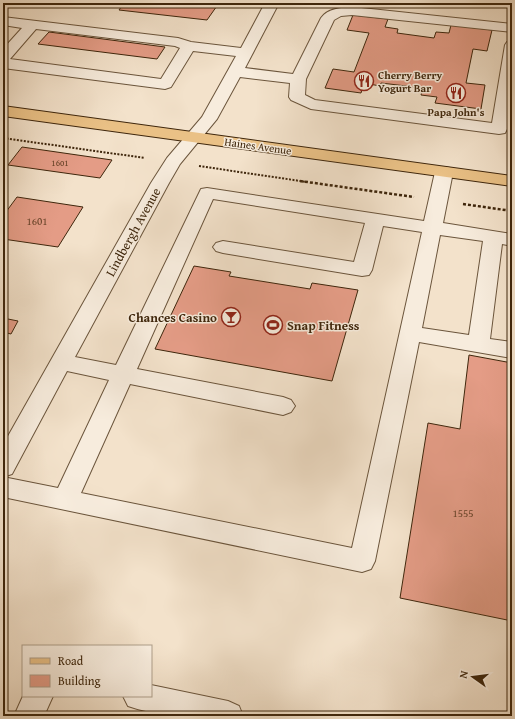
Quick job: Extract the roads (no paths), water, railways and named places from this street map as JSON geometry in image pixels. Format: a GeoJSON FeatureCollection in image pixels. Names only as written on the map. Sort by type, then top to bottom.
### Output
{"type":"FeatureCollection","features":[{"type":"Feature","properties":{"kind":"main road","name":"Haines Avenue"},"geometry":{"type":"LineString","coordinates":[[3,111],[512,181]]}},
{"type":"Feature","properties":{"kind":"street","name":"Lindbergh Avenue"},"geometry":{"type":"LineString","coordinates":[[3,467],[160,183],[174,162],[220,102],[272,3]]}},
{"type":"Feature","properties":{"kind":"street"},"geometry":{"type":"LineString","coordinates":[[512,28],[352,11],[338,12],[328,18],[298,79],[297,96],[311,104],[499,129],[512,48]]}},
{"type":"Feature","properties":{"kind":"street"},"geometry":{"type":"LineString","coordinates":[[3,20],[178,42],[189,46],[246,52]]}},
{"type":"Feature","properties":{"kind":"street"},"geometry":{"type":"LineString","coordinates":[[3,58],[33,24]]}},
{"type":"Feature","properties":{"kind":"street"},"geometry":{"type":"LineString","coordinates":[[3,63],[165,84],[189,46]]}},
{"type":"Feature","properties":{"kind":"street"},"geometry":{"type":"LineString","coordinates":[[236,72],[298,79]]}},
{"type":"Feature","properties":{"kind":"street"},"geometry":{"type":"LineString","coordinates":[[3,487],[362,560],[444,172]]}},
{"type":"Feature","properties":{"kind":"street"},"geometry":{"type":"LineString","coordinates":[[65,500],[207,193],[502,238],[478,344]]}},
{"type":"Feature","properties":{"kind":"street"},"geometry":{"type":"LineString","coordinates":[[224,247],[362,270],[375,219]]}},
{"type":"Feature","properties":{"kind":"street"},"geometry":{"type":"LineString","coordinates":[[410,333],[512,350]]}},
{"type":"Feature","properties":{"kind":"street"},"geometry":{"type":"LineString","coordinates":[[61,362],[283,406]]}},
{"type":"Feature","properties":{"kind":"street"},"geometry":{"type":"LineString","coordinates":[[29,716],[38,697]]}},
{"type":"Feature","properties":{"kind":"street"},"geometry":{"type":"LineString","coordinates":[[142,697],[228,716]]}},
{"type":"Feature","properties":{"kind":"place","name":"Cherry Berry Yogurt Bar"},"geometry":{"type":"Point","coordinates":[364,81]}},
{"type":"Feature","properties":{"kind":"place","name":"Papa John's"},"geometry":{"type":"Point","coordinates":[456,93]}},
{"type":"Feature","properties":{"kind":"place","name":"Chances Casino"},"geometry":{"type":"Point","coordinates":[231,317]}},
{"type":"Feature","properties":{"kind":"place","name":"Snap Fitness"},"geometry":{"type":"Point","coordinates":[273,325]}}]}
